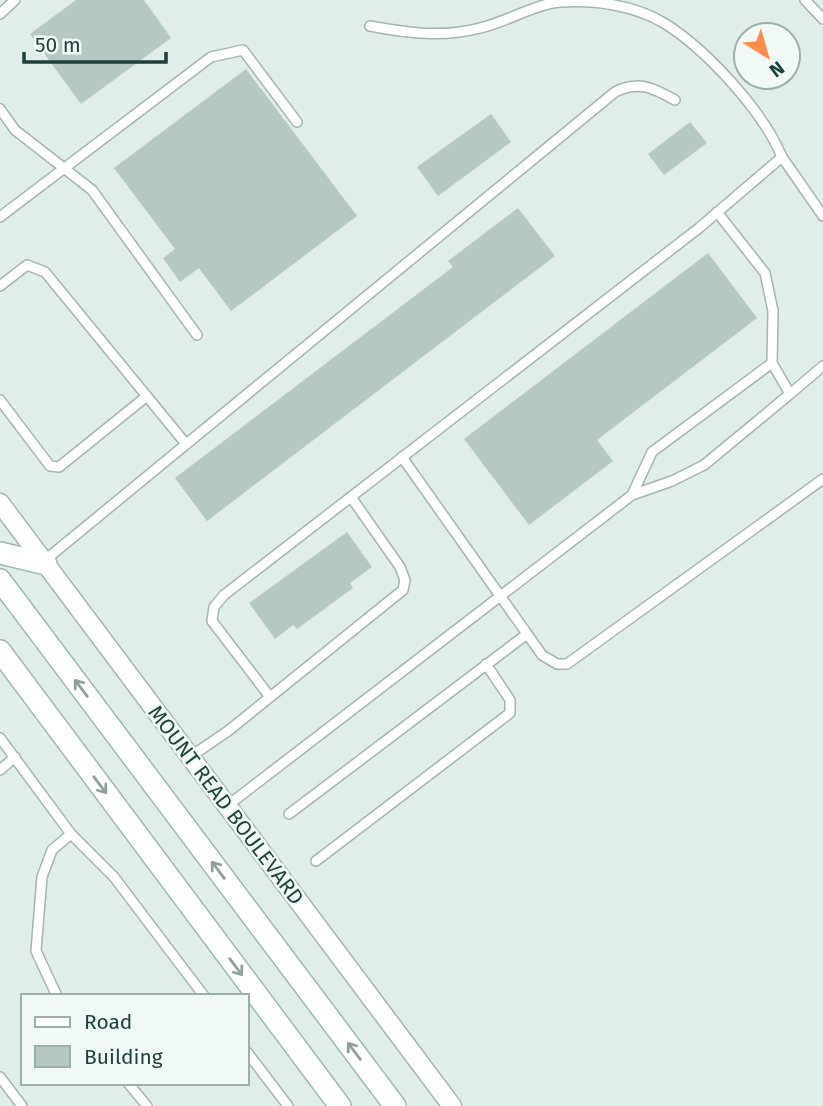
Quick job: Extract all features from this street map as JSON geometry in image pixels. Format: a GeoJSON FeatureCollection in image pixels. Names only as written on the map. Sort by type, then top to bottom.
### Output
{"type":"FeatureCollection","features":[{"type":"Feature","properties":{"kind":"main road"},"geometry":{"type":"LineString","coordinates":[[0,553],[45,563]]}},
{"type":"Feature","properties":{"kind":"main road"},"geometry":{"type":"LineString","coordinates":[[0,580],[396,1106]]}},
{"type":"Feature","properties":{"kind":"main road"},"geometry":{"type":"LineString","coordinates":[[0,651],[340,1106]]}},
{"type":"Feature","properties":{"kind":"street","name":"MOUNT READ BOULEVARD"},"geometry":{"type":"LineString","coordinates":[[0,503],[452,1106]]}},
{"type":"Feature","properties":{"kind":"lane"},"geometry":{"type":"LineString","coordinates":[[0,14],[15,0]]}},
{"type":"Feature","properties":{"kind":"lane"},"geometry":{"type":"LineString","coordinates":[[805,0],[823,19]]}},
{"type":"Feature","properties":{"kind":"lane"},"geometry":{"type":"LineString","coordinates":[[370,26],[420,35],[479,29],[559,2],[592,1],[627,7],[664,23],[706,57],[761,119],[782,157],[823,216]]}},
{"type":"Feature","properties":{"kind":"lane"},"geometry":{"type":"LineString","coordinates":[[0,217],[211,57],[243,51],[297,122]]}},
{"type":"Feature","properties":{"kind":"lane"},"geometry":{"type":"LineString","coordinates":[[45,563],[615,92],[628,86],[645,84],[675,100]]}},
{"type":"Feature","properties":{"kind":"lane"},"geometry":{"type":"LineString","coordinates":[[0,108],[15,130],[92,191],[197,335]]}},
{"type":"Feature","properties":{"kind":"lane"},"geometry":{"type":"LineString","coordinates":[[270,697],[212,621],[214,607],[224,594],[717,212],[782,157]]}},
{"type":"Feature","properties":{"kind":"lane"},"geometry":{"type":"LineString","coordinates":[[717,212],[765,273],[773,311],[772,363],[789,394]]}},
{"type":"Feature","properties":{"kind":"lane"},"geometry":{"type":"LineString","coordinates":[[0,286],[27,265],[45,272],[186,444]]}},
{"type":"Feature","properties":{"kind":"lane"},"geometry":{"type":"LineString","coordinates":[[632,495],[652,452],[772,363]]}},
{"type":"Feature","properties":{"kind":"lane"},"geometry":{"type":"LineString","coordinates":[[227,806],[632,495],[673,481],[704,465],[823,366]]}},
{"type":"Feature","properties":{"kind":"lane"},"geometry":{"type":"LineString","coordinates":[[0,400],[50,466],[59,467],[147,397]]}},
{"type":"Feature","properties":{"kind":"lane"},"geometry":{"type":"LineString","coordinates":[[402,457],[542,655],[557,664],[567,664],[823,479]]}},
{"type":"Feature","properties":{"kind":"lane"},"geometry":{"type":"LineString","coordinates":[[190,757],[270,697],[403,590],[405,580],[400,567],[351,497]]}},
{"type":"Feature","properties":{"kind":"lane"},"geometry":{"type":"LineString","coordinates":[[289,814],[527,634]]}},
{"type":"Feature","properties":{"kind":"lane"},"geometry":{"type":"LineString","coordinates":[[316,861],[510,713],[510,700],[486,664]]}},
{"type":"Feature","properties":{"kind":"lane"},"geometry":{"type":"LineString","coordinates":[[0,738],[71,834],[114,877],[202,994]]}},
{"type":"Feature","properties":{"kind":"lane"},"geometry":{"type":"LineString","coordinates":[[0,770],[15,757]]}},
{"type":"Feature","properties":{"kind":"lane"},"geometry":{"type":"LineString","coordinates":[[56,994],[36,951],[42,877],[52,850],[71,834]]}},
{"type":"Feature","properties":{"kind":"lane"},"geometry":{"type":"LineString","coordinates":[[248,1053],[288,1106]]}},
{"type":"Feature","properties":{"kind":"lane"},"geometry":{"type":"LineString","coordinates":[[0,1077],[22,1106]]}},
{"type":"Feature","properties":{"kind":"lane"},"geometry":{"type":"LineString","coordinates":[[130,1085],[146,1106]]}},
{"type":"Feature","properties":{"kind":"building"},"geometry":{"type":"Polygon","coordinates":[[[76,0],[144,0],[171,38],[81,104],[30,34],[76,0]]]}},
{"type":"Feature","properties":{"kind":"building"},"geometry":{"type":"Polygon","coordinates":[[[246,69],[357,216],[231,311],[199,268],[180,282],[163,258],[175,249],[114,168],[246,69]]]}},
{"type":"Feature","properties":{"kind":"building"},"geometry":{"type":"Polygon","coordinates":[[[491,114],[511,142],[438,196],[417,167],[491,114]]]}},
{"type":"Feature","properties":{"kind":"building"},"geometry":{"type":"Polygon","coordinates":[[[690,122],[707,143],[664,175],[648,154],[690,122]]]}},
{"type":"Feature","properties":{"kind":"building"},"geometry":{"type":"Polygon","coordinates":[[[518,208],[555,256],[207,521],[175,478],[453,267],[448,261],[518,208]]]}},
{"type":"Feature","properties":{"kind":"building"},"geometry":{"type":"Polygon","coordinates":[[[708,253],[757,318],[597,440],[613,461],[529,525],[464,439],[708,253]]]}},
{"type":"Feature","properties":{"kind":"building"},"geometry":{"type":"Polygon","coordinates":[[[347,532],[372,567],[350,583],[353,588],[297,629],[293,625],[275,639],[249,603],[347,532]]]}}]}
